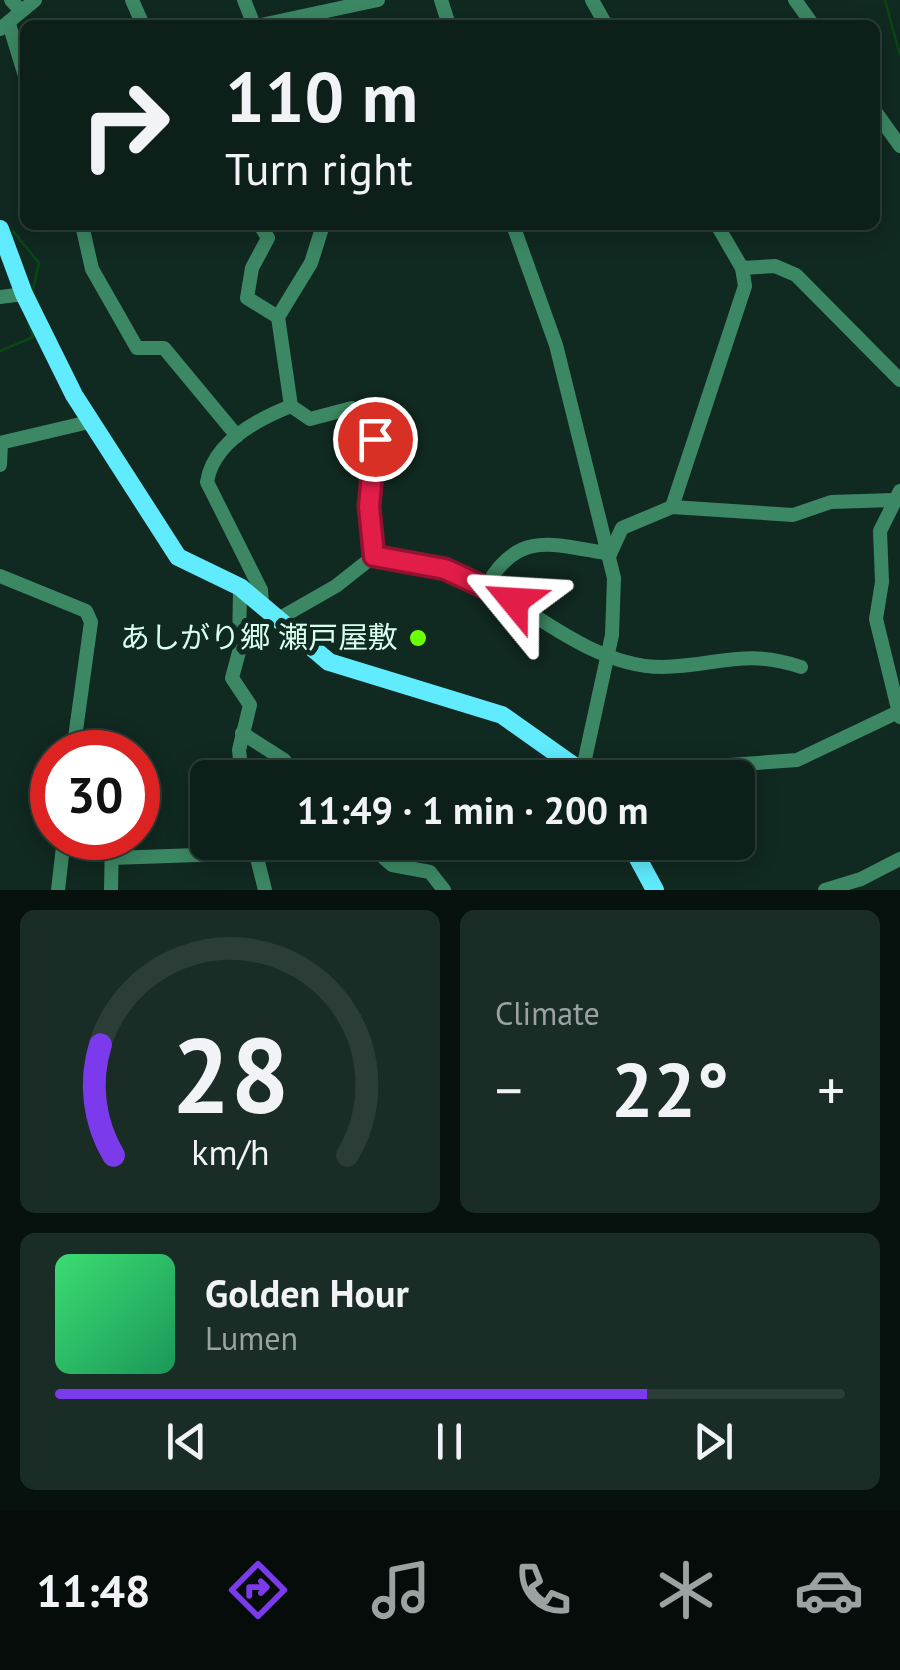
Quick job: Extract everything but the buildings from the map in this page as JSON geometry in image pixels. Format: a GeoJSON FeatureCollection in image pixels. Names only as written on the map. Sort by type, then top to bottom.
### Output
{"type":"FeatureCollection","features":[{"type":"Feature","properties":{"kind":"main road"},"geometry":{"type":"LineString","coordinates":[[0,229],[28,301],[89,422],[178,557],[262,602],[329,662],[502,715],[568,760]]}},
{"type":"Feature","properties":{"kind":"main road"},"geometry":{"type":"LineString","coordinates":[[639,860],[655,890]]}},
{"type":"Feature","properties":{"kind":"street"},"geometry":{"type":"LineString","coordinates":[[20,64],[5,27],[16,6],[35,0]]}},
{"type":"Feature","properties":{"kind":"street"},"geometry":{"type":"LineString","coordinates":[[285,20],[378,0]]}},
{"type":"Feature","properties":{"kind":"street"},"geometry":{"type":"LineString","coordinates":[[880,118],[900,146]]}},
{"type":"Feature","properties":{"kind":"street"},"geometry":{"type":"LineString","coordinates":[[83,230],[92,269],[136,348],[164,348],[236,436]]}},
{"type":"Feature","properties":{"kind":"street"},"geometry":{"type":"LineString","coordinates":[[263,230],[268,238],[252,268],[247,298],[278,317]]}},
{"type":"Feature","properties":{"kind":"street"},"geometry":{"type":"LineString","coordinates":[[290,406],[278,317],[312,264],[322,230]]}},
{"type":"Feature","properties":{"kind":"street"},"geometry":{"type":"LineString","coordinates":[[515,230],[556,345],[610,554],[615,610],[589,760]]}},
{"type":"Feature","properties":{"kind":"street"},"geometry":{"type":"LineString","coordinates":[[672,507],[717,358],[741,306],[742,268],[720,230]]}},
{"type":"Feature","properties":{"kind":"street"},"geometry":{"type":"LineString","coordinates":[[742,268],[775,266],[796,275],[900,380]]}},
{"type":"Feature","properties":{"kind":"street"},"geometry":{"type":"LineString","coordinates":[[0,297],[28,301]]}},
{"type":"Feature","properties":{"kind":"street"},"geometry":{"type":"LineString","coordinates":[[262,602],[260,590],[207,482],[208,472],[236,436],[258,419],[290,406]]}},
{"type":"Feature","properties":{"kind":"street"},"geometry":{"type":"LineString","coordinates":[[290,406],[310,418],[352,408],[362,438],[375,439],[369,507],[374,556]]}},
{"type":"Feature","properties":{"kind":"street"},"geometry":{"type":"LineString","coordinates":[[0,465],[1,444],[89,422]]}},
{"type":"Feature","properties":{"kind":"street"},"geometry":{"type":"LineString","coordinates":[[610,554],[622,528],[672,507],[792,516],[831,502],[897,496]]}},
{"type":"Feature","properties":{"kind":"street"},"geometry":{"type":"LineString","coordinates":[[755,763],[796,760],[899,715],[876,619],[882,582],[880,531],[897,496]]}},
{"type":"Feature","properties":{"kind":"street"},"geometry":{"type":"LineString","coordinates":[[488,585],[501,560],[540,542],[610,554]]}},
{"type":"Feature","properties":{"kind":"street"},"geometry":{"type":"LineString","coordinates":[[280,618],[336,586],[374,556],[445,569],[488,585],[606,656],[661,667],[727,656],[772,657],[800,667]]}},
{"type":"Feature","properties":{"kind":"street"},"geometry":{"type":"LineString","coordinates":[[0,576],[86,610],[92,622],[76,730]]}},
{"type":"Feature","properties":{"kind":"street"},"geometry":{"type":"LineString","coordinates":[[240,587],[239,652],[232,678],[250,706],[242,733],[242,760]]}},
{"type":"Feature","properties":{"kind":"street"},"geometry":{"type":"LineString","coordinates":[[242,733],[284,760]]}},
{"type":"Feature","properties":{"kind":"street"},"geometry":{"type":"LineString","coordinates":[[160,855],[190,853]]}},
{"type":"Feature","properties":{"kind":"street"},"geometry":{"type":"LineString","coordinates":[[825,890],[861,879],[900,858]]}},
{"type":"Feature","properties":{"kind":"street"},"geometry":{"type":"LineString","coordinates":[[58,890],[61,860]]}},
{"type":"Feature","properties":{"kind":"street"},"geometry":{"type":"LineString","coordinates":[[112,860],[112,890]]}},
{"type":"Feature","properties":{"kind":"street"},"geometry":{"type":"LineString","coordinates":[[257,860],[265,890]]}},
{"type":"Feature","properties":{"kind":"street"},"geometry":{"type":"LineString","coordinates":[[386,860],[392,865],[430,872],[444,890]]}},
{"type":"Feature","properties":{"kind":"waterway"},"geometry":{"type":"LineString","coordinates":[[885,0],[900,55]]}},
{"type":"Feature","properties":{"kind":"waterway"},"geometry":{"type":"LineString","coordinates":[[13,231],[39,263],[32,294]]}},
{"type":"Feature","properties":{"kind":"waterway"},"geometry":{"type":"LineString","coordinates":[[0,351],[33,337],[28,321]]}},
{"type":"Feature","properties":{"kind":"place","name":"あしがり郷 瀬戸屋敷"},"geometry":{"type":"Point","coordinates":[418,638]}},
{"type":"Feature","properties":{"kind":"route"},"geometry":{"type":"LineString","coordinates":[[375,439],[369,507],[374,556],[445,569],[488,585],[514,601]]}}]}
